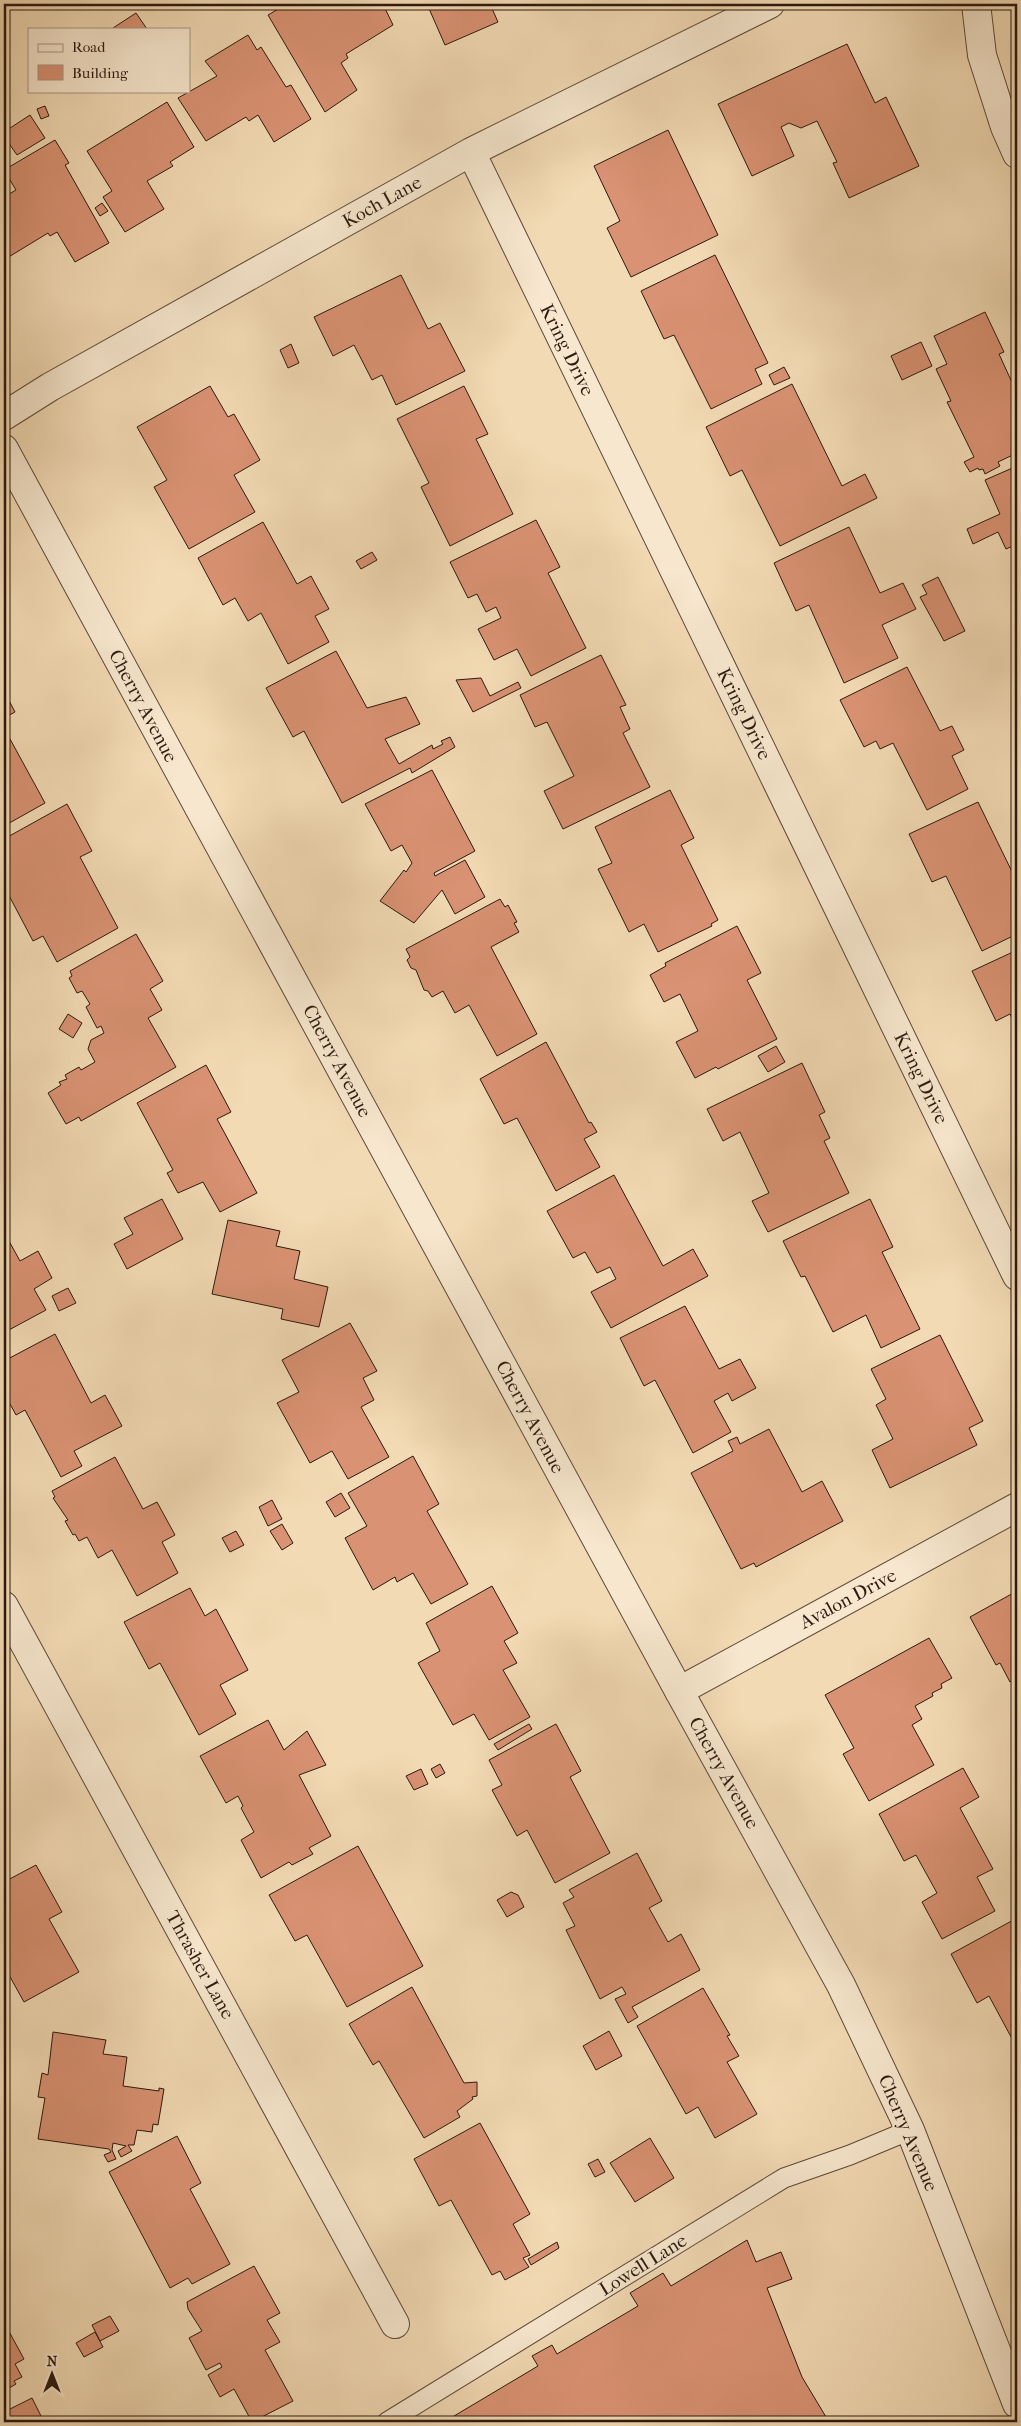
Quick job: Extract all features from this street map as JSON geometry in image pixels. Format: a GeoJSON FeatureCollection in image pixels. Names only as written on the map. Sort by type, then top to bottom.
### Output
{"type":"FeatureCollection","features":[{"type":"Feature","properties":{"kind":"street","name":"Koch Lane"},"geometry":{"type":"LineString","coordinates":[[4,416],[50,387],[471,152],[770,4]]}},
{"type":"Feature","properties":{"kind":"street"},"geometry":{"type":"LineString","coordinates":[[976,4],[982,55],[1005,126],[1017,154]]}},
{"type":"Feature","properties":{"kind":"street","name":"Kring Drive"},"geometry":{"type":"LineString","coordinates":[[471,152],[1017,1276]]}},
{"type":"Feature","properties":{"kind":"street","name":"Cherry Avenue"},"geometry":{"type":"LineString","coordinates":[[4,448],[678,1691],[841,1985],[910,2130],[1017,2404]]}},
{"type":"Feature","properties":{"kind":"street","name":"Avalon Drive"},"geometry":{"type":"LineString","coordinates":[[678,1691],[1017,1507]]}},
{"type":"Feature","properties":{"kind":"street","name":"Thrasher Lane"},"geometry":{"type":"LineString","coordinates":[[4,1606],[395,2324]]}},
{"type":"Feature","properties":{"kind":"lane","name":"Lowell Lane"},"geometry":{"type":"LineString","coordinates":[[387,2422],[784,2178],[850,2155],[910,2130]]}},
{"type":"Feature","properties":{"kind":"building"},"geometry":{"type":"Polygon","coordinates":[[[287,4],[383,4],[393,25],[346,54],[348,58],[341,63],[357,90],[325,112],[268,15],[287,4]]]}},
{"type":"Feature","properties":{"kind":"building"},"geometry":{"type":"Polygon","coordinates":[[[427,4],[490,4],[498,22],[445,45],[427,4]]]}},
{"type":"Feature","properties":{"kind":"building"},"geometry":{"type":"Polygon","coordinates":[[[136,13],[146,28],[113,28],[136,13]]]}},
{"type":"Feature","properties":{"kind":"building"},"geometry":{"type":"Polygon","coordinates":[[[248,35],[257,50],[261,47],[286,87],[291,85],[311,119],[274,142],[258,115],[249,121],[246,117],[206,141],[178,98],[217,76],[205,61],[248,35]]]}},
{"type":"Feature","properties":{"kind":"building"},"geometry":{"type":"Polygon","coordinates":[[[847,44],[875,103],[886,97],[919,166],[849,198],[833,163],[837,162],[817,121],[801,128],[789,123],[781,127],[794,156],[752,176],[718,104],[847,44]]]}},
{"type":"Feature","properties":{"kind":"building"},"geometry":{"type":"Polygon","coordinates":[[[167,102],[194,147],[170,162],[173,166],[147,181],[164,209],[125,232],[103,197],[112,191],[87,151],[167,102]]]}},
{"type":"Feature","properties":{"kind":"building"},"geometry":{"type":"Polygon","coordinates":[[[45,106],[49,116],[41,119],[37,109],[45,106]]]}},
{"type":"Feature","properties":{"kind":"building"},"geometry":{"type":"Polygon","coordinates":[[[30,115],[45,138],[17,155],[8,142],[4,145],[4,132],[30,115]]]}},
{"type":"Feature","properties":{"kind":"building"},"geometry":{"type":"Polygon","coordinates":[[[668,130],[718,235],[631,277],[607,228],[620,221],[594,166],[668,130]]]}},
{"type":"Feature","properties":{"kind":"building"},"geometry":{"type":"Polygon","coordinates":[[[55,140],[69,163],[65,165],[109,243],[75,262],[57,232],[50,236],[48,233],[7,258],[4,251],[4,197],[16,190],[4,170],[55,140]]]}},
{"type":"Feature","properties":{"kind":"building"},"geometry":{"type":"Polygon","coordinates":[[[102,203],[108,211],[100,216],[95,208],[102,203]]]}},
{"type":"Feature","properties":{"kind":"building"},"geometry":{"type":"Polygon","coordinates":[[[715,255],[768,363],[755,369],[762,384],[711,409],[674,335],[664,339],[641,291],[715,255]]]}},
{"type":"Feature","properties":{"kind":"building"},"geometry":{"type":"Polygon","coordinates":[[[401,275],[428,329],[440,323],[465,371],[396,405],[382,375],[372,380],[354,345],[333,356],[314,317],[401,275]]]}},
{"type":"Feature","properties":{"kind":"building"},"geometry":{"type":"Polygon","coordinates":[[[985,312],[1004,352],[999,354],[1015,389],[1017,388],[1017,453],[998,462],[1000,466],[985,474],[983,469],[979,470],[978,468],[970,472],[964,462],[974,457],[947,402],[951,401],[936,369],[947,364],[934,336],[985,312]]]}},
{"type":"Feature","properties":{"kind":"building"},"geometry":{"type":"Polygon","coordinates":[[[921,342],[932,366],[902,380],[891,356],[921,342]]]}},
{"type":"Feature","properties":{"kind":"building"},"geometry":{"type":"Polygon","coordinates":[[[291,344],[299,363],[288,368],[280,350],[291,344]]]}},
{"type":"Feature","properties":{"kind":"building"},"geometry":{"type":"Polygon","coordinates":[[[784,367],[790,378],[774,385],[769,375],[784,367]]]}},
{"type":"Feature","properties":{"kind":"building"},"geometry":{"type":"Polygon","coordinates":[[[792,384],[842,486],[865,474],[877,498],[780,546],[742,470],[730,476],[706,427],[792,384]]]}},
{"type":"Feature","properties":{"kind":"building"},"geometry":{"type":"Polygon","coordinates":[[[210,386],[228,417],[234,414],[260,460],[234,475],[255,512],[189,549],[154,487],[167,480],[137,427],[210,386]]]}},
{"type":"Feature","properties":{"kind":"building"},"geometry":{"type":"Polygon","coordinates":[[[464,386],[488,434],[476,439],[513,514],[450,546],[421,487],[429,483],[397,419],[464,386]]]}},
{"type":"Feature","properties":{"kind":"building"},"geometry":{"type":"Polygon","coordinates":[[[1017,466],[1017,551],[1015,545],[1006,549],[998,532],[973,544],[967,529],[1000,514],[985,480],[1017,466]]]}},
{"type":"Feature","properties":{"kind":"building"},"geometry":{"type":"Polygon","coordinates":[[[536,520],[560,567],[548,573],[586,648],[531,676],[517,649],[494,660],[478,629],[501,618],[496,607],[486,612],[477,594],[468,598],[450,562],[536,520]]]}},
{"type":"Feature","properties":{"kind":"building"},"geometry":{"type":"Polygon","coordinates":[[[263,522],[297,584],[311,576],[329,609],[315,616],[329,642],[288,664],[261,613],[248,621],[235,598],[223,605],[198,558],[263,522]]]}},
{"type":"Feature","properties":{"kind":"building"},"geometry":{"type":"Polygon","coordinates":[[[849,527],[880,593],[903,583],[916,609],[882,625],[898,658],[844,683],[809,605],[796,611],[774,563],[849,527]]]}},
{"type":"Feature","properties":{"kind":"building"},"geometry":{"type":"Polygon","coordinates":[[[372,552],[377,560],[361,569],[356,561],[372,552]]]}},
{"type":"Feature","properties":{"kind":"building"},"geometry":{"type":"Polygon","coordinates":[[[938,577],[965,631],[944,641],[920,597],[927,594],[922,585],[938,577]]]}},
{"type":"Feature","properties":{"kind":"building"},"geometry":{"type":"Polygon","coordinates":[[[336,651],[367,708],[406,697],[420,724],[385,739],[399,764],[432,745],[433,749],[443,744],[441,741],[450,737],[455,747],[412,773],[410,768],[342,803],[304,731],[293,737],[266,688],[336,651]]]}},
{"type":"Feature","properties":{"kind":"building"},"geometry":{"type":"Polygon","coordinates":[[[601,655],[626,705],[620,707],[630,729],[623,733],[650,787],[563,829],[544,791],[574,776],[547,722],[535,727],[520,695],[601,655]]]}},
{"type":"Feature","properties":{"kind":"building"},"geometry":{"type":"Polygon","coordinates":[[[907,667],[940,731],[952,726],[964,750],[952,756],[968,789],[927,810],[893,743],[880,749],[876,741],[864,747],[840,700],[907,667]]]}},
{"type":"Feature","properties":{"kind":"building"},"geometry":{"type":"Polygon","coordinates":[[[481,678],[490,696],[518,682],[521,688],[473,712],[456,680],[481,678]]]}},
{"type":"Feature","properties":{"kind":"building"},"geometry":{"type":"Polygon","coordinates":[[[4,691],[15,712],[4,718],[4,691]]]}},
{"type":"Feature","properties":{"kind":"building"},"geometry":{"type":"Polygon","coordinates":[[[4,728],[45,803],[4,826],[4,728]]]}},
{"type":"Feature","properties":{"kind":"building"},"geometry":{"type":"Polygon","coordinates":[[[432,770],[475,851],[434,873],[435,876],[465,860],[485,897],[455,914],[442,890],[414,923],[380,901],[404,870],[406,872],[412,863],[402,845],[391,851],[365,804],[432,770]]]}},
{"type":"Feature","properties":{"kind":"building"},"geometry":{"type":"Polygon","coordinates":[[[670,790],[694,838],[681,845],[718,920],[711,924],[712,926],[658,952],[644,924],[629,932],[598,869],[612,863],[595,827],[670,790]]]}},
{"type":"Feature","properties":{"kind":"building"},"geometry":{"type":"Polygon","coordinates":[[[978,802],[1017,882],[1017,934],[982,951],[946,876],[932,882],[909,834],[978,802]]]}},
{"type":"Feature","properties":{"kind":"building"},"geometry":{"type":"Polygon","coordinates":[[[67,804],[92,851],[80,857],[118,928],[57,962],[43,936],[33,941],[4,886],[4,839],[67,804]]]}},
{"type":"Feature","properties":{"kind":"building"},"geometry":{"type":"Polygon","coordinates":[[[500,899],[505,907],[508,905],[517,922],[514,923],[519,932],[491,947],[537,1034],[497,1056],[469,1005],[455,1013],[443,991],[432,997],[428,991],[424,990],[416,970],[411,968],[407,960],[410,957],[406,949],[500,899]]]}},
{"type":"Feature","properties":{"kind":"building"},"geometry":{"type":"Polygon","coordinates":[[[737,926],[761,973],[747,980],[777,1039],[718,1069],[716,1067],[695,1078],[676,1042],[698,1031],[680,994],[664,1002],[650,975],[666,966],[665,963],[737,926]]]}},
{"type":"Feature","properties":{"kind":"building"},"geometry":{"type":"Polygon","coordinates":[[[136,934],[163,981],[150,989],[162,1010],[148,1018],[176,1067],[81,1121],[79,1117],[66,1124],[48,1093],[61,1085],[59,1082],[67,1079],[65,1075],[79,1067],[81,1070],[95,1062],[88,1049],[91,1040],[104,1033],[101,1026],[97,1028],[86,1007],[90,1004],[82,991],[77,993],[69,978],[72,976],[70,971],[136,934]]]}},
{"type":"Feature","properties":{"kind":"building"},"geometry":{"type":"Polygon","coordinates":[[[1017,942],[1017,1029],[1010,1014],[996,1021],[972,971],[1015,951],[1012,945],[1017,942]]]}},
{"type":"Feature","properties":{"kind":"building"},"geometry":{"type":"Polygon","coordinates":[[[68,1014],[82,1023],[73,1038],[59,1029],[68,1014]]]}},
{"type":"Feature","properties":{"kind":"building"},"geometry":{"type":"Polygon","coordinates":[[[546,1042],[589,1123],[591,1122],[597,1132],[584,1139],[600,1167],[556,1191],[517,1118],[504,1124],[480,1079],[546,1042]]]}},
{"type":"Feature","properties":{"kind":"building"},"geometry":{"type":"Polygon","coordinates":[[[776,1046],[785,1062],[768,1072],[758,1056],[776,1046]]]}},
{"type":"Feature","properties":{"kind":"building"},"geometry":{"type":"Polygon","coordinates":[[[802,1063],[825,1112],[819,1115],[830,1138],[824,1141],[849,1193],[768,1232],[752,1201],[769,1193],[740,1132],[723,1141],[707,1109],[802,1063]]]}},
{"type":"Feature","properties":{"kind":"building"},"geometry":{"type":"Polygon","coordinates":[[[206,1065],[231,1112],[217,1119],[257,1193],[220,1212],[203,1182],[178,1193],[167,1173],[173,1170],[137,1103],[206,1065]]]}},
{"type":"Feature","properties":{"kind":"building"},"geometry":{"type":"Polygon","coordinates":[[[614,1175],[663,1266],[693,1249],[708,1276],[611,1328],[591,1292],[616,1279],[610,1267],[597,1273],[585,1252],[573,1258],[547,1211],[614,1175]]]}},
{"type":"Feature","properties":{"kind":"building"},"geometry":{"type":"Polygon","coordinates":[[[162,1199],[183,1239],[127,1269],[114,1244],[133,1234],[124,1218],[162,1199]]]}},
{"type":"Feature","properties":{"kind":"building"},"geometry":{"type":"Polygon","coordinates":[[[870,1199],[893,1247],[882,1252],[920,1329],[881,1348],[866,1315],[833,1332],[805,1276],[801,1277],[783,1241],[870,1199]]]}},
{"type":"Feature","properties":{"kind":"building"},"geometry":{"type":"Polygon","coordinates":[[[228,1220],[280,1231],[276,1246],[300,1251],[294,1279],[328,1287],[319,1327],[281,1319],[283,1309],[212,1294],[228,1220]]]}},
{"type":"Feature","properties":{"kind":"building"},"geometry":{"type":"Polygon","coordinates":[[[4,1232],[20,1261],[38,1251],[52,1278],[34,1289],[46,1310],[7,1331],[4,1325],[4,1232]]]}},
{"type":"Feature","properties":{"kind":"building"},"geometry":{"type":"Polygon","coordinates":[[[68,1288],[76,1303],[59,1311],[52,1296],[68,1288]]]}},
{"type":"Feature","properties":{"kind":"building"},"geometry":{"type":"Polygon","coordinates":[[[685,1306],[719,1369],[740,1359],[756,1388],[732,1401],[728,1393],[714,1401],[731,1432],[693,1453],[655,1380],[644,1386],[620,1338],[685,1306]]]}},
{"type":"Feature","properties":{"kind":"building"},"geometry":{"type":"Polygon","coordinates":[[[350,1323],[377,1371],[363,1378],[374,1400],[361,1407],[389,1457],[348,1479],[332,1451],[310,1463],[277,1403],[299,1392],[282,1360],[350,1323]]]}},
{"type":"Feature","properties":{"kind":"building"},"geometry":{"type":"Polygon","coordinates":[[[55,1334],[91,1403],[105,1395],[122,1426],[74,1451],[82,1466],[61,1477],[25,1410],[16,1415],[4,1393],[4,1361],[55,1334]]]}},
{"type":"Feature","properties":{"kind":"building"},"geometry":{"type":"Polygon","coordinates":[[[940,1335],[983,1421],[969,1428],[977,1445],[890,1488],[872,1450],[893,1439],[876,1405],[886,1399],[871,1369],[940,1335]]]}},
{"type":"Feature","properties":{"kind":"building"},"geometry":{"type":"Polygon","coordinates":[[[769,1429],[802,1492],[822,1481],[843,1521],[756,1567],[754,1563],[741,1569],[691,1473],[733,1451],[728,1441],[737,1437],[740,1444],[769,1429]]]}},
{"type":"Feature","properties":{"kind":"building"},"geometry":{"type":"Polygon","coordinates":[[[413,1456],[439,1504],[427,1511],[468,1584],[431,1604],[413,1573],[397,1582],[395,1577],[373,1590],[345,1538],[367,1526],[348,1493],[413,1456]]]}},
{"type":"Feature","properties":{"kind":"building"},"geometry":{"type":"Polygon","coordinates":[[[115,1457],[143,1509],[157,1502],[175,1535],[162,1542],[178,1573],[137,1596],[112,1550],[98,1558],[87,1537],[79,1541],[75,1534],[73,1535],[65,1521],[68,1520],[53,1498],[55,1497],[52,1491],[115,1457]]]}},
{"type":"Feature","properties":{"kind":"building"},"geometry":{"type":"Polygon","coordinates":[[[341,1493],[350,1508],[335,1517],[326,1502],[341,1493]]]}},
{"type":"Feature","properties":{"kind":"building"},"geometry":{"type":"Polygon","coordinates":[[[272,1500],[282,1519],[268,1526],[259,1507],[272,1500]]]}},
{"type":"Feature","properties":{"kind":"building"},"geometry":{"type":"Polygon","coordinates":[[[282,1524],[293,1543],[282,1550],[270,1531],[282,1524]]]}},
{"type":"Feature","properties":{"kind":"building"},"geometry":{"type":"Polygon","coordinates":[[[236,1531],[244,1545],[230,1552],[222,1538],[236,1531]]]}},
{"type":"Feature","properties":{"kind":"building"},"geometry":{"type":"Polygon","coordinates":[[[492,1586],[518,1633],[504,1641],[517,1663],[503,1670],[530,1717],[489,1740],[474,1714],[453,1725],[418,1663],[440,1651],[426,1623],[492,1586]]]}},
{"type":"Feature","properties":{"kind":"building"},"geometry":{"type":"Polygon","coordinates":[[[190,1588],[205,1616],[216,1609],[248,1670],[220,1685],[236,1714],[199,1735],[160,1663],[149,1669],[124,1622],[190,1588]]]}},
{"type":"Feature","properties":{"kind":"building"},"geometry":{"type":"Polygon","coordinates":[[[1017,1591],[1017,1677],[1010,1682],[1000,1663],[996,1665],[970,1617],[1017,1591]]]}},
{"type":"Feature","properties":{"kind":"building"},"geometry":{"type":"Polygon","coordinates":[[[929,1638],[952,1678],[941,1684],[942,1688],[932,1693],[933,1696],[915,1706],[922,1719],[912,1725],[934,1765],[869,1801],[843,1754],[854,1748],[825,1695],[929,1638]]]}},
{"type":"Feature","properties":{"kind":"building"},"geometry":{"type":"Polygon","coordinates":[[[268,1720],[284,1750],[307,1731],[326,1765],[299,1775],[331,1836],[309,1848],[313,1854],[292,1865],[289,1862],[261,1878],[241,1840],[254,1832],[241,1808],[243,1806],[238,1796],[226,1803],[200,1756],[268,1720]]]}},
{"type":"Feature","properties":{"kind":"building"},"geometry":{"type":"Polygon","coordinates":[[[529,1724],[532,1729],[498,1750],[494,1744],[529,1724]]]}},
{"type":"Feature","properties":{"kind":"building"},"geometry":{"type":"Polygon","coordinates":[[[556,1724],[581,1771],[570,1777],[610,1853],[555,1883],[527,1830],[517,1836],[492,1790],[502,1785],[489,1760],[556,1724]]]}},
{"type":"Feature","properties":{"kind":"building"},"geometry":{"type":"Polygon","coordinates":[[[440,1764],[445,1773],[436,1778],[431,1769],[440,1764]]]}},
{"type":"Feature","properties":{"kind":"building"},"geometry":{"type":"Polygon","coordinates":[[[963,1768],[979,1797],[960,1808],[993,1869],[977,1877],[995,1911],[942,1939],[922,1902],[937,1893],[916,1855],[904,1861],[879,1814],[963,1768]]]}},
{"type":"Feature","properties":{"kind":"building"},"geometry":{"type":"Polygon","coordinates":[[[421,1769],[428,1784],[414,1790],[406,1776],[421,1769]]]}},
{"type":"Feature","properties":{"kind":"building"},"geometry":{"type":"Polygon","coordinates":[[[358,1846],[423,1966],[347,2007],[307,1935],[295,1941],[269,1895],[358,1846]]]}},
{"type":"Feature","properties":{"kind":"building"},"geometry":{"type":"Polygon","coordinates":[[[637,1853],[662,1901],[649,1908],[668,1942],[681,1934],[700,1970],[632,2007],[638,2017],[628,2023],[615,1999],[626,1994],[622,1987],[600,1999],[566,1930],[575,1926],[563,1903],[574,1897],[569,1890],[637,1853]]]}},
{"type":"Feature","properties":{"kind":"building"},"geometry":{"type":"Polygon","coordinates":[[[36,1865],[62,1912],[49,1919],[79,1972],[24,2002],[4,1966],[4,1882],[36,1865]]]}},
{"type":"Feature","properties":{"kind":"building"},"geometry":{"type":"Polygon","coordinates":[[[511,1892],[518,1895],[524,1907],[507,1917],[497,1900],[511,1892]]]}},
{"type":"Feature","properties":{"kind":"building"},"geometry":{"type":"Polygon","coordinates":[[[1017,1918],[1017,2048],[989,1996],[977,2003],[951,1954],[1017,1918]]]}},
{"type":"Feature","properties":{"kind":"building"},"geometry":{"type":"Polygon","coordinates":[[[412,1987],[464,2083],[477,2082],[477,2096],[472,2097],[473,2099],[457,2111],[460,2117],[424,2138],[379,2061],[373,2065],[349,2024],[412,1987]]]}},
{"type":"Feature","properties":{"kind":"building"},"geometry":{"type":"Polygon","coordinates":[[[703,1988],[730,2035],[727,2036],[739,2056],[727,2062],[757,2114],[715,2138],[698,2107],[686,2114],[637,2026],[703,1988]]]}},
{"type":"Feature","properties":{"kind":"building"},"geometry":{"type":"Polygon","coordinates":[[[609,2031],[622,2056],[596,2070],[583,2046],[609,2031]]]}},
{"type":"Feature","properties":{"kind":"building"},"geometry":{"type":"Polygon","coordinates":[[[53,2032],[106,2040],[103,2054],[127,2057],[123,2086],[159,2091],[159,2088],[164,2089],[158,2125],[153,2124],[152,2132],[137,2130],[134,2145],[128,2145],[132,2151],[121,2157],[118,2151],[126,2146],[113,2143],[112,2150],[116,2159],[108,2162],[104,2155],[111,2152],[109,2149],[38,2139],[45,2098],[38,2097],[42,2073],[48,2075],[53,2032]]]}},
{"type":"Feature","properties":{"kind":"building"},"geometry":{"type":"Polygon","coordinates":[[[480,2123],[530,2214],[513,2224],[530,2255],[523,2258],[529,2267],[505,2280],[500,2271],[492,2275],[451,2200],[439,2206],[414,2159],[480,2123]]]}},
{"type":"Feature","properties":{"kind":"building"},"geometry":{"type":"Polygon","coordinates":[[[177,2136],[201,2183],[190,2189],[230,2264],[192,2284],[188,2278],[170,2288],[109,2172],[177,2136]]]}},
{"type":"Feature","properties":{"kind":"building"},"geometry":{"type":"Polygon","coordinates":[[[650,2138],[674,2178],[635,2202],[610,2163],[650,2138]]]}},
{"type":"Feature","properties":{"kind":"building"},"geometry":{"type":"Polygon","coordinates":[[[598,2159],[605,2172],[595,2177],[588,2164],[598,2159]]]}},
{"type":"Feature","properties":{"kind":"building"},"geometry":{"type":"Polygon","coordinates":[[[747,2240],[756,2262],[781,2252],[792,2279],[767,2288],[802,2377],[829,2422],[444,2422],[538,2366],[532,2356],[552,2345],[557,2354],[638,2306],[630,2293],[663,2273],[671,2286],[747,2240]]]}},
{"type":"Feature","properties":{"kind":"building"},"geometry":{"type":"Polygon","coordinates":[[[557,2242],[559,2248],[531,2265],[528,2259],[557,2242]]]}},
{"type":"Feature","properties":{"kind":"building"},"geometry":{"type":"Polygon","coordinates":[[[254,2266],[280,2313],[267,2320],[280,2342],[265,2350],[293,2401],[252,2422],[234,2389],[220,2397],[208,2375],[222,2367],[220,2363],[206,2370],[189,2338],[202,2331],[188,2309],[187,2302],[254,2266]]]}},
{"type":"Feature","properties":{"kind":"building"},"geometry":{"type":"Polygon","coordinates":[[[110,2316],[119,2331],[100,2341],[92,2325],[110,2316]]]}},
{"type":"Feature","properties":{"kind":"building"},"geometry":{"type":"Polygon","coordinates":[[[6,2326],[24,2359],[15,2364],[22,2377],[14,2381],[16,2384],[4,2391],[4,2328],[6,2326]]]}},
{"type":"Feature","properties":{"kind":"building"},"geometry":{"type":"Polygon","coordinates":[[[95,2332],[103,2347],[84,2357],[76,2343],[95,2332]]]}},
{"type":"Feature","properties":{"kind":"building"},"geometry":{"type":"Polygon","coordinates":[[[32,2398],[44,2422],[4,2422],[4,2412],[32,2398]]]}}]}
